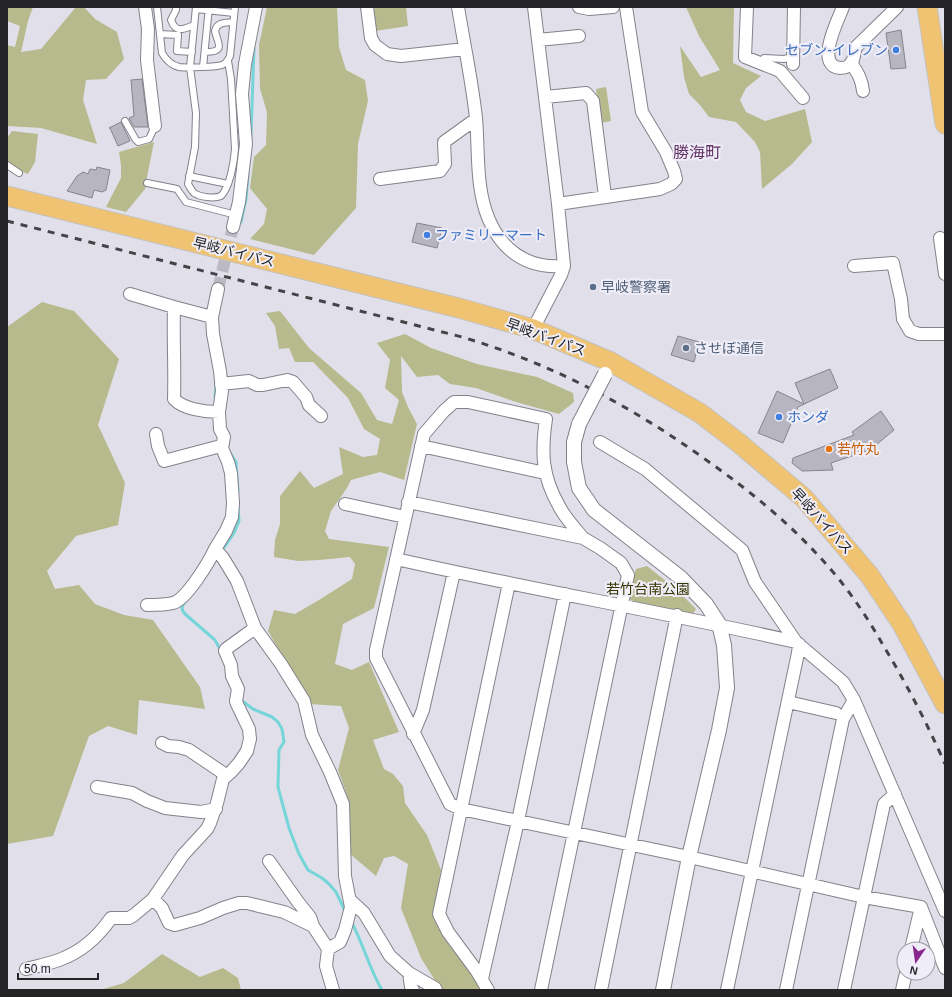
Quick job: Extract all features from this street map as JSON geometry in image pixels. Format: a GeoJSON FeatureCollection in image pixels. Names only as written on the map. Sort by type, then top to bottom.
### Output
{"type":"FeatureCollection","features":[{"type":"Feature","properties":{"kind":"highway"},"geometry":{"type":"LineString","coordinates":[[927,7],[945,124]]}},
{"type":"Feature","properties":{"kind":"highway","name":"早岐バイパス"},"geometry":{"type":"LineString","coordinates":[[7,196],[459,308],[533,329],[700,413],[739,443],[804,498],[870,576],[902,624],[945,704]]}},
{"type":"Feature","properties":{"kind":"street"},"geometry":{"type":"LineString","coordinates":[[145,7],[148,29],[147,60],[154,126]]}},
{"type":"Feature","properties":{"kind":"street"},"geometry":{"type":"LineString","coordinates":[[234,221],[239,202],[246,144],[242,94],[245,64],[256,7]]}},
{"type":"Feature","properties":{"kind":"street"},"geometry":{"type":"LineString","coordinates":[[367,7],[371,38],[375,45],[387,54],[401,56],[465,49]]}},
{"type":"Feature","properties":{"kind":"street"},"geometry":{"type":"LineString","coordinates":[[458,7],[476,119],[480,187],[494,230],[502,243],[512,253],[522,259],[556,267],[564,266]]}},
{"type":"Feature","properties":{"kind":"street"},"geometry":{"type":"LineString","coordinates":[[533,329],[561,275],[564,266],[534,7]]}},
{"type":"Feature","properties":{"kind":"street"},"geometry":{"type":"LineString","coordinates":[[580,7],[589,9],[613,7]]}},
{"type":"Feature","properties":{"kind":"street"},"geometry":{"type":"LineString","coordinates":[[558,204],[604,196],[660,189],[671,184],[676,178],[666,152],[642,112],[626,7]]}},
{"type":"Feature","properties":{"kind":"street"},"geometry":{"type":"LineString","coordinates":[[747,7],[745,57],[780,71],[803,98]]}},
{"type":"Feature","properties":{"kind":"street"},"geometry":{"type":"LineString","coordinates":[[793,61],[794,7]]}},
{"type":"Feature","properties":{"kind":"street"},"geometry":{"type":"LineString","coordinates":[[843,7],[830,40],[828,55],[832,64],[839,68],[849,66],[853,60],[856,47],[897,7]]}},
{"type":"Feature","properties":{"kind":"street"},"geometry":{"type":"LineString","coordinates":[[538,40],[579,36]]}},
{"type":"Feature","properties":{"kind":"street"},"geometry":{"type":"LineString","coordinates":[[851,63],[859,74],[863,91]]}},
{"type":"Feature","properties":{"kind":"street"},"geometry":{"type":"LineString","coordinates":[[545,98],[586,93],[593,101],[604,196]]}},
{"type":"Feature","properties":{"kind":"street"},"geometry":{"type":"LineString","coordinates":[[380,179],[440,171],[445,164],[444,142],[476,119]]}},
{"type":"Feature","properties":{"kind":"street"},"geometry":{"type":"LineString","coordinates":[[940,238],[945,274]]}},
{"type":"Feature","properties":{"kind":"street"},"geometry":{"type":"LineString","coordinates":[[854,266],[893,263],[901,299],[903,319],[910,331],[919,334],[945,334]]}},
{"type":"Feature","properties":{"kind":"street"},"geometry":{"type":"LineString","coordinates":[[147,605],[174,603],[179,600],[202,574],[226,531],[232,517],[233,503],[230,473],[220,428],[214,412],[222,391],[220,370],[213,334],[212,317],[218,289]]}},
{"type":"Feature","properties":{"kind":"street"},"geometry":{"type":"LineString","coordinates":[[130,294],[212,317]]}},
{"type":"Feature","properties":{"kind":"street"},"geometry":{"type":"LineString","coordinates":[[174,307],[174,399],[178,403],[214,412]]}},
{"type":"Feature","properties":{"kind":"street"},"geometry":{"type":"LineString","coordinates":[[608,368],[579,424],[574,442],[574,462],[579,488],[594,510],[681,578],[706,604],[719,624],[724,646],[727,688],[663,990]]}},
{"type":"Feature","properties":{"kind":"street"},"geometry":{"type":"LineString","coordinates":[[221,384],[249,381],[263,385],[287,380],[293,382],[321,416]]}},
{"type":"Feature","properties":{"kind":"street"},"geometry":{"type":"LineString","coordinates":[[541,990],[574,833],[621,605],[628,575],[620,563],[584,538],[559,506],[545,473],[543,442],[546,419],[468,402],[454,402],[424,434],[376,650],[376,658],[413,734],[450,804],[461,809],[518,821],[574,833],[630,845],[690,857],[864,897],[920,907]]}},
{"type":"Feature","properties":{"kind":"street"},"geometry":{"type":"LineString","coordinates":[[156,434],[158,446],[164,461],[217,447],[223,443]]}},
{"type":"Feature","properties":{"kind":"street"},"geometry":{"type":"LineString","coordinates":[[600,442],[645,469],[742,550],[755,582],[798,643],[843,682],[854,700],[945,911]]}},
{"type":"Feature","properties":{"kind":"street"},"geometry":{"type":"LineString","coordinates":[[421,446],[545,473]]}},
{"type":"Feature","properties":{"kind":"street"},"geometry":{"type":"LineString","coordinates":[[408,502],[584,538]]}},
{"type":"Feature","properties":{"kind":"street"},"geometry":{"type":"LineString","coordinates":[[345,504],[405,517]]}},
{"type":"Feature","properties":{"kind":"street"},"geometry":{"type":"LineString","coordinates":[[215,549],[223,558],[237,581],[255,628],[281,664],[304,701],[312,735],[330,772],[343,804],[345,876],[351,904],[345,930],[340,942],[328,950]]}},
{"type":"Feature","properties":{"kind":"street"},"geometry":{"type":"LineString","coordinates":[[396,559],[509,583],[676,615],[798,643]]}},
{"type":"Feature","properties":{"kind":"street"},"geometry":{"type":"LineString","coordinates":[[413,734],[423,710],[454,572]]}},
{"type":"Feature","properties":{"kind":"street"},"geometry":{"type":"LineString","coordinates":[[488,990],[476,970],[448,932],[439,914],[509,583]]}},
{"type":"Feature","properties":{"kind":"street"},"geometry":{"type":"LineString","coordinates":[[482,979],[518,821],[565,594]]}},
{"type":"Feature","properties":{"kind":"street"},"geometry":{"type":"LineString","coordinates":[[601,990],[676,615]]}},
{"type":"Feature","properties":{"kind":"street"},"geometry":{"type":"LineString","coordinates":[[26,969],[60,960],[84,947],[95,938],[111,918],[129,918],[134,915],[153,899],[183,855],[207,829],[216,809],[223,779],[239,763],[247,750],[250,739],[249,729],[241,714],[232,676],[231,665],[225,652],[226,649],[255,628]]}},
{"type":"Feature","properties":{"kind":"street"},"geometry":{"type":"LineString","coordinates":[[727,990],[788,702],[798,643]]}},
{"type":"Feature","properties":{"kind":"street"},"geometry":{"type":"LineString","coordinates":[[786,990],[842,719],[854,700]]}},
{"type":"Feature","properties":{"kind":"street"},"geometry":{"type":"LineString","coordinates":[[788,702],[836,713]]}},
{"type":"Feature","properties":{"kind":"street"},"geometry":{"type":"LineString","coordinates":[[162,743],[168,746],[189,750],[226,775]]}},
{"type":"Feature","properties":{"kind":"street"},"geometry":{"type":"LineString","coordinates":[[97,787],[132,794],[165,808],[201,812],[216,809]]}},
{"type":"Feature","properties":{"kind":"street"},"geometry":{"type":"LineString","coordinates":[[844,990],[884,804],[895,794]]}},
{"type":"Feature","properties":{"kind":"street"},"geometry":{"type":"LineString","coordinates":[[269,860],[310,917],[313,926],[328,950],[326,966],[333,990]]}},
{"type":"Feature","properties":{"kind":"street"},"geometry":{"type":"LineString","coordinates":[[153,899],[162,908],[169,923],[175,925],[200,918],[239,903],[247,903],[284,912],[313,926]]}},
{"type":"Feature","properties":{"kind":"street"},"geometry":{"type":"LineString","coordinates":[[351,904],[364,913],[390,956],[409,974],[435,988],[436,990]]}},
{"type":"Feature","properties":{"kind":"street"},"geometry":{"type":"LineString","coordinates":[[913,941],[920,907]]}},
{"type":"Feature","properties":{"kind":"street"},"geometry":{"type":"LineString","coordinates":[[920,907],[945,968]]}},
{"type":"Feature","properties":{"kind":"street"},"geometry":{"type":"LineString","coordinates":[[409,974],[411,987],[413,990]]}},
{"type":"Feature","properties":{"kind":"lane"},"geometry":{"type":"LineString","coordinates":[[157,7],[162,53],[166,59],[179,67],[217,66],[223,65],[228,61]]}},
{"type":"Feature","properties":{"kind":"lane"},"geometry":{"type":"LineString","coordinates":[[176,7],[171,20],[174,27],[179,32]]}},
{"type":"Feature","properties":{"kind":"lane"},"geometry":{"type":"LineString","coordinates":[[196,8],[209,9],[234,10],[230,56],[228,61],[231,79],[235,149],[226,191],[221,196],[213,197],[193,192],[188,184],[195,147],[196,113],[190,67],[196,8]]}},
{"type":"Feature","properties":{"kind":"lane"},"geometry":{"type":"LineString","coordinates":[[204,67],[209,9]]}},
{"type":"Feature","properties":{"kind":"lane"},"geometry":{"type":"LineString","coordinates":[[205,52],[213,52],[218,48],[219,41],[215,31],[218,25],[220,23],[233,22]]}},
{"type":"Feature","properties":{"kind":"lane"},"geometry":{"type":"LineString","coordinates":[[160,34],[179,32],[194,25]]}},
{"type":"Feature","properties":{"kind":"lane"},"geometry":{"type":"LineString","coordinates":[[179,32],[176,51],[192,52]]}},
{"type":"Feature","properties":{"kind":"lane"},"geometry":{"type":"LineString","coordinates":[[759,62],[764,58],[793,61]]}},
{"type":"Feature","properties":{"kind":"lane"},"geometry":{"type":"LineString","coordinates":[[125,121],[138,142],[149,139],[154,126]]}},
{"type":"Feature","properties":{"kind":"lane"},"geometry":{"type":"LineString","coordinates":[[7,165],[19,173],[7,170]]}},
{"type":"Feature","properties":{"kind":"lane"},"geometry":{"type":"LineString","coordinates":[[189,176],[228,184]]}},
{"type":"Feature","properties":{"kind":"lane"},"geometry":{"type":"LineString","coordinates":[[147,184],[177,190],[186,202],[234,221]]}},
{"type":"Feature","properties":{"kind":"green space"},"geometry":{"type":"Polygon","coordinates":[[[8,7],[33,7],[28,21],[21,52],[41,49],[76,7],[84,7],[95,19],[117,32],[124,59],[106,79],[86,80],[83,100],[97,144],[41,128],[7,126],[7,45],[15,47],[20,26],[7,21],[8,7]]]}},
{"type":"Feature","properties":{"kind":"green space"},"geometry":{"type":"Polygon","coordinates":[[[267,7],[337,7],[339,47],[346,70],[365,80],[368,101],[358,144],[356,208],[314,255],[250,239],[264,224],[267,209],[250,188],[254,157],[266,145],[267,112],[260,89],[259,45],[267,7]]]}},
{"type":"Feature","properties":{"kind":"green space"},"geometry":{"type":"Polygon","coordinates":[[[383,7],[406,7],[408,26],[375,31],[372,9],[383,7]]]}},
{"type":"Feature","properties":{"kind":"green space"},"geometry":{"type":"Polygon","coordinates":[[[686,7],[734,7],[733,63],[761,76],[746,88],[740,100],[746,112],[765,121],[805,109],[812,142],[792,164],[762,189],[760,152],[755,142],[736,122],[709,117],[689,94],[684,77],[680,46],[701,77],[720,70],[699,36],[686,7]]]}},
{"type":"Feature","properties":{"kind":"green space"},"geometry":{"type":"Polygon","coordinates":[[[606,87],[611,121],[600,123],[596,89],[606,87]]]}},
{"type":"Feature","properties":{"kind":"green space"},"geometry":{"type":"Polygon","coordinates":[[[12,131],[38,134],[35,162],[28,174],[16,169],[7,161],[7,138],[12,131]]]}},
{"type":"Feature","properties":{"kind":"green space"},"geometry":{"type":"Polygon","coordinates":[[[154,142],[145,189],[126,212],[106,207],[121,178],[119,152],[154,142]]]}},
{"type":"Feature","properties":{"kind":"green space"},"geometry":{"type":"Polygon","coordinates":[[[42,302],[74,311],[119,359],[98,425],[125,483],[118,525],[76,536],[47,571],[55,589],[79,585],[95,604],[124,615],[153,620],[200,687],[205,709],[139,700],[137,735],[108,726],[89,736],[53,836],[7,844],[7,327],[42,302]]]}},
{"type":"Feature","properties":{"kind":"green space"},"geometry":{"type":"Polygon","coordinates":[[[280,311],[309,348],[361,393],[377,420],[392,424],[399,400],[385,388],[390,360],[377,343],[405,334],[431,348],[477,364],[537,377],[573,393],[574,402],[559,414],[516,402],[476,388],[450,384],[438,375],[417,377],[401,356],[402,392],[417,424],[404,480],[380,472],[351,480],[331,511],[325,531],[329,539],[389,547],[374,608],[343,624],[335,664],[352,670],[369,662],[399,732],[373,740],[384,769],[393,774],[403,786],[405,803],[427,835],[441,870],[433,918],[445,939],[472,971],[484,990],[441,990],[421,958],[401,908],[408,864],[394,856],[384,858],[376,876],[349,853],[347,795],[338,770],[349,728],[341,706],[309,704],[268,631],[274,610],[295,614],[352,579],[355,564],[350,557],[298,561],[274,557],[275,540],[280,524],[280,496],[300,471],[314,488],[343,474],[339,447],[363,457],[377,455],[380,439],[364,429],[348,398],[313,362],[295,362],[289,348],[279,349],[275,326],[266,313],[280,311]]]}},
{"type":"Feature","properties":{"kind":"green space","name":"若竹台南公園"},"geometry":{"type":"Polygon","coordinates":[[[647,566],[676,589],[696,609],[692,615],[634,603],[628,597],[636,569],[647,566]]]}},
{"type":"Feature","properties":{"kind":"green space"},"geometry":{"type":"Polygon","coordinates":[[[162,954],[200,977],[223,968],[238,978],[241,990],[100,990],[124,983],[162,954]]]}},
{"type":"Feature","properties":{"kind":"building","name":"セブン-イレブン"},"geometry":{"type":"Polygon","coordinates":[[[901,30],[906,68],[891,69],[886,33],[901,30]]]}},
{"type":"Feature","properties":{"kind":"building"},"geometry":{"type":"Polygon","coordinates":[[[142,79],[148,127],[134,127],[129,118],[134,116],[131,80],[142,79]]]}},
{"type":"Feature","properties":{"kind":"building"},"geometry":{"type":"Polygon","coordinates":[[[121,122],[130,141],[118,146],[109,128],[121,122]]]}},
{"type":"Feature","properties":{"kind":"building"},"geometry":{"type":"Polygon","coordinates":[[[97,167],[110,170],[106,190],[102,192],[94,190],[92,198],[67,191],[77,176],[83,172],[88,174],[90,169],[96,170],[97,167]]]}},
{"type":"Feature","properties":{"kind":"building","name":"ファミリーマート"},"geometry":{"type":"Polygon","coordinates":[[[417,223],[442,228],[437,248],[412,242],[417,223]]]}},
{"type":"Feature","properties":{"kind":"building","name":"させぼ通信"},"geometry":{"type":"Polygon","coordinates":[[[678,336],[699,342],[694,362],[671,355],[678,336]]]}},
{"type":"Feature","properties":{"kind":"building"},"geometry":{"type":"Polygon","coordinates":[[[830,369],[838,388],[798,407],[783,443],[758,433],[777,391],[804,404],[795,383],[830,369]]]}},
{"type":"Feature","properties":{"kind":"building"},"geometry":{"type":"Polygon","coordinates":[[[881,411],[894,430],[870,450],[831,463],[833,470],[802,471],[792,463],[793,458],[854,435],[852,432],[881,411]]]}},
{"type":"Feature","properties":{"kind":"waterway"},"geometry":{"type":"LineString","coordinates":[[251,135],[254,48]]}},
{"type":"Feature","properties":{"kind":"waterway"},"geometry":{"type":"LineString","coordinates":[[241,222],[246,199],[248,174]]}},
{"type":"Feature","properties":{"kind":"waterway"},"geometry":{"type":"LineString","coordinates":[[215,397],[216,385]]}},
{"type":"Feature","properties":{"kind":"waterway"},"geometry":{"type":"LineString","coordinates":[[230,453],[236,462],[238,491]]}},
{"type":"Feature","properties":{"kind":"waterway"},"geometry":{"type":"LineString","coordinates":[[221,552],[234,533],[239,521],[238,505]]}},
{"type":"Feature","properties":{"kind":"waterway"},"geometry":{"type":"LineString","coordinates":[[185,602],[182,608],[185,614],[215,640],[221,651]]}},
{"type":"Feature","properties":{"kind":"waterway"},"geometry":{"type":"LineString","coordinates":[[241,700],[253,709],[272,717],[278,722],[282,729],[284,742],[279,750],[278,787],[289,828],[299,854],[308,870],[329,884],[336,892],[346,913]]}},
{"type":"Feature","properties":{"kind":"waterway"},"geometry":{"type":"LineString","coordinates":[[351,921],[373,973],[382,990]]}},
{"type":"Feature","properties":{"kind":"tunnel"},"geometry":{"type":"LineString","coordinates":[[218,289],[233,227]]}},
{"type":"Feature","properties":{"kind":"railway"},"geometry":{"type":"LineString","coordinates":[[7,221],[462,337],[528,360],[560,374],[621,405],[680,442],[744,488],[794,530],[824,561],[850,594],[878,636],[916,703],[945,764]]}},
{"type":"Feature","properties":{"kind":"place","name":"セブン-イレブン"},"geometry":{"type":"Point","coordinates":[896,50]}},
{"type":"Feature","properties":{"kind":"place","name":"ファミリーマート"},"geometry":{"type":"Point","coordinates":[427,235]}},
{"type":"Feature","properties":{"kind":"place","name":"早岐警察署"},"geometry":{"type":"Point","coordinates":[593,287]}},
{"type":"Feature","properties":{"kind":"place","name":"させぼ通信"},"geometry":{"type":"Point","coordinates":[686,348]}},
{"type":"Feature","properties":{"kind":"place","name":"ホンダ"},"geometry":{"type":"Point","coordinates":[779,417]}},
{"type":"Feature","properties":{"kind":"place","name":"若竹丸"},"geometry":{"type":"Point","coordinates":[829,449]}},
{"type":"Feature","properties":{"kind":"district","name":"勝海町"},"geometry":{"type":"Point","coordinates":[697,152]}}]}
